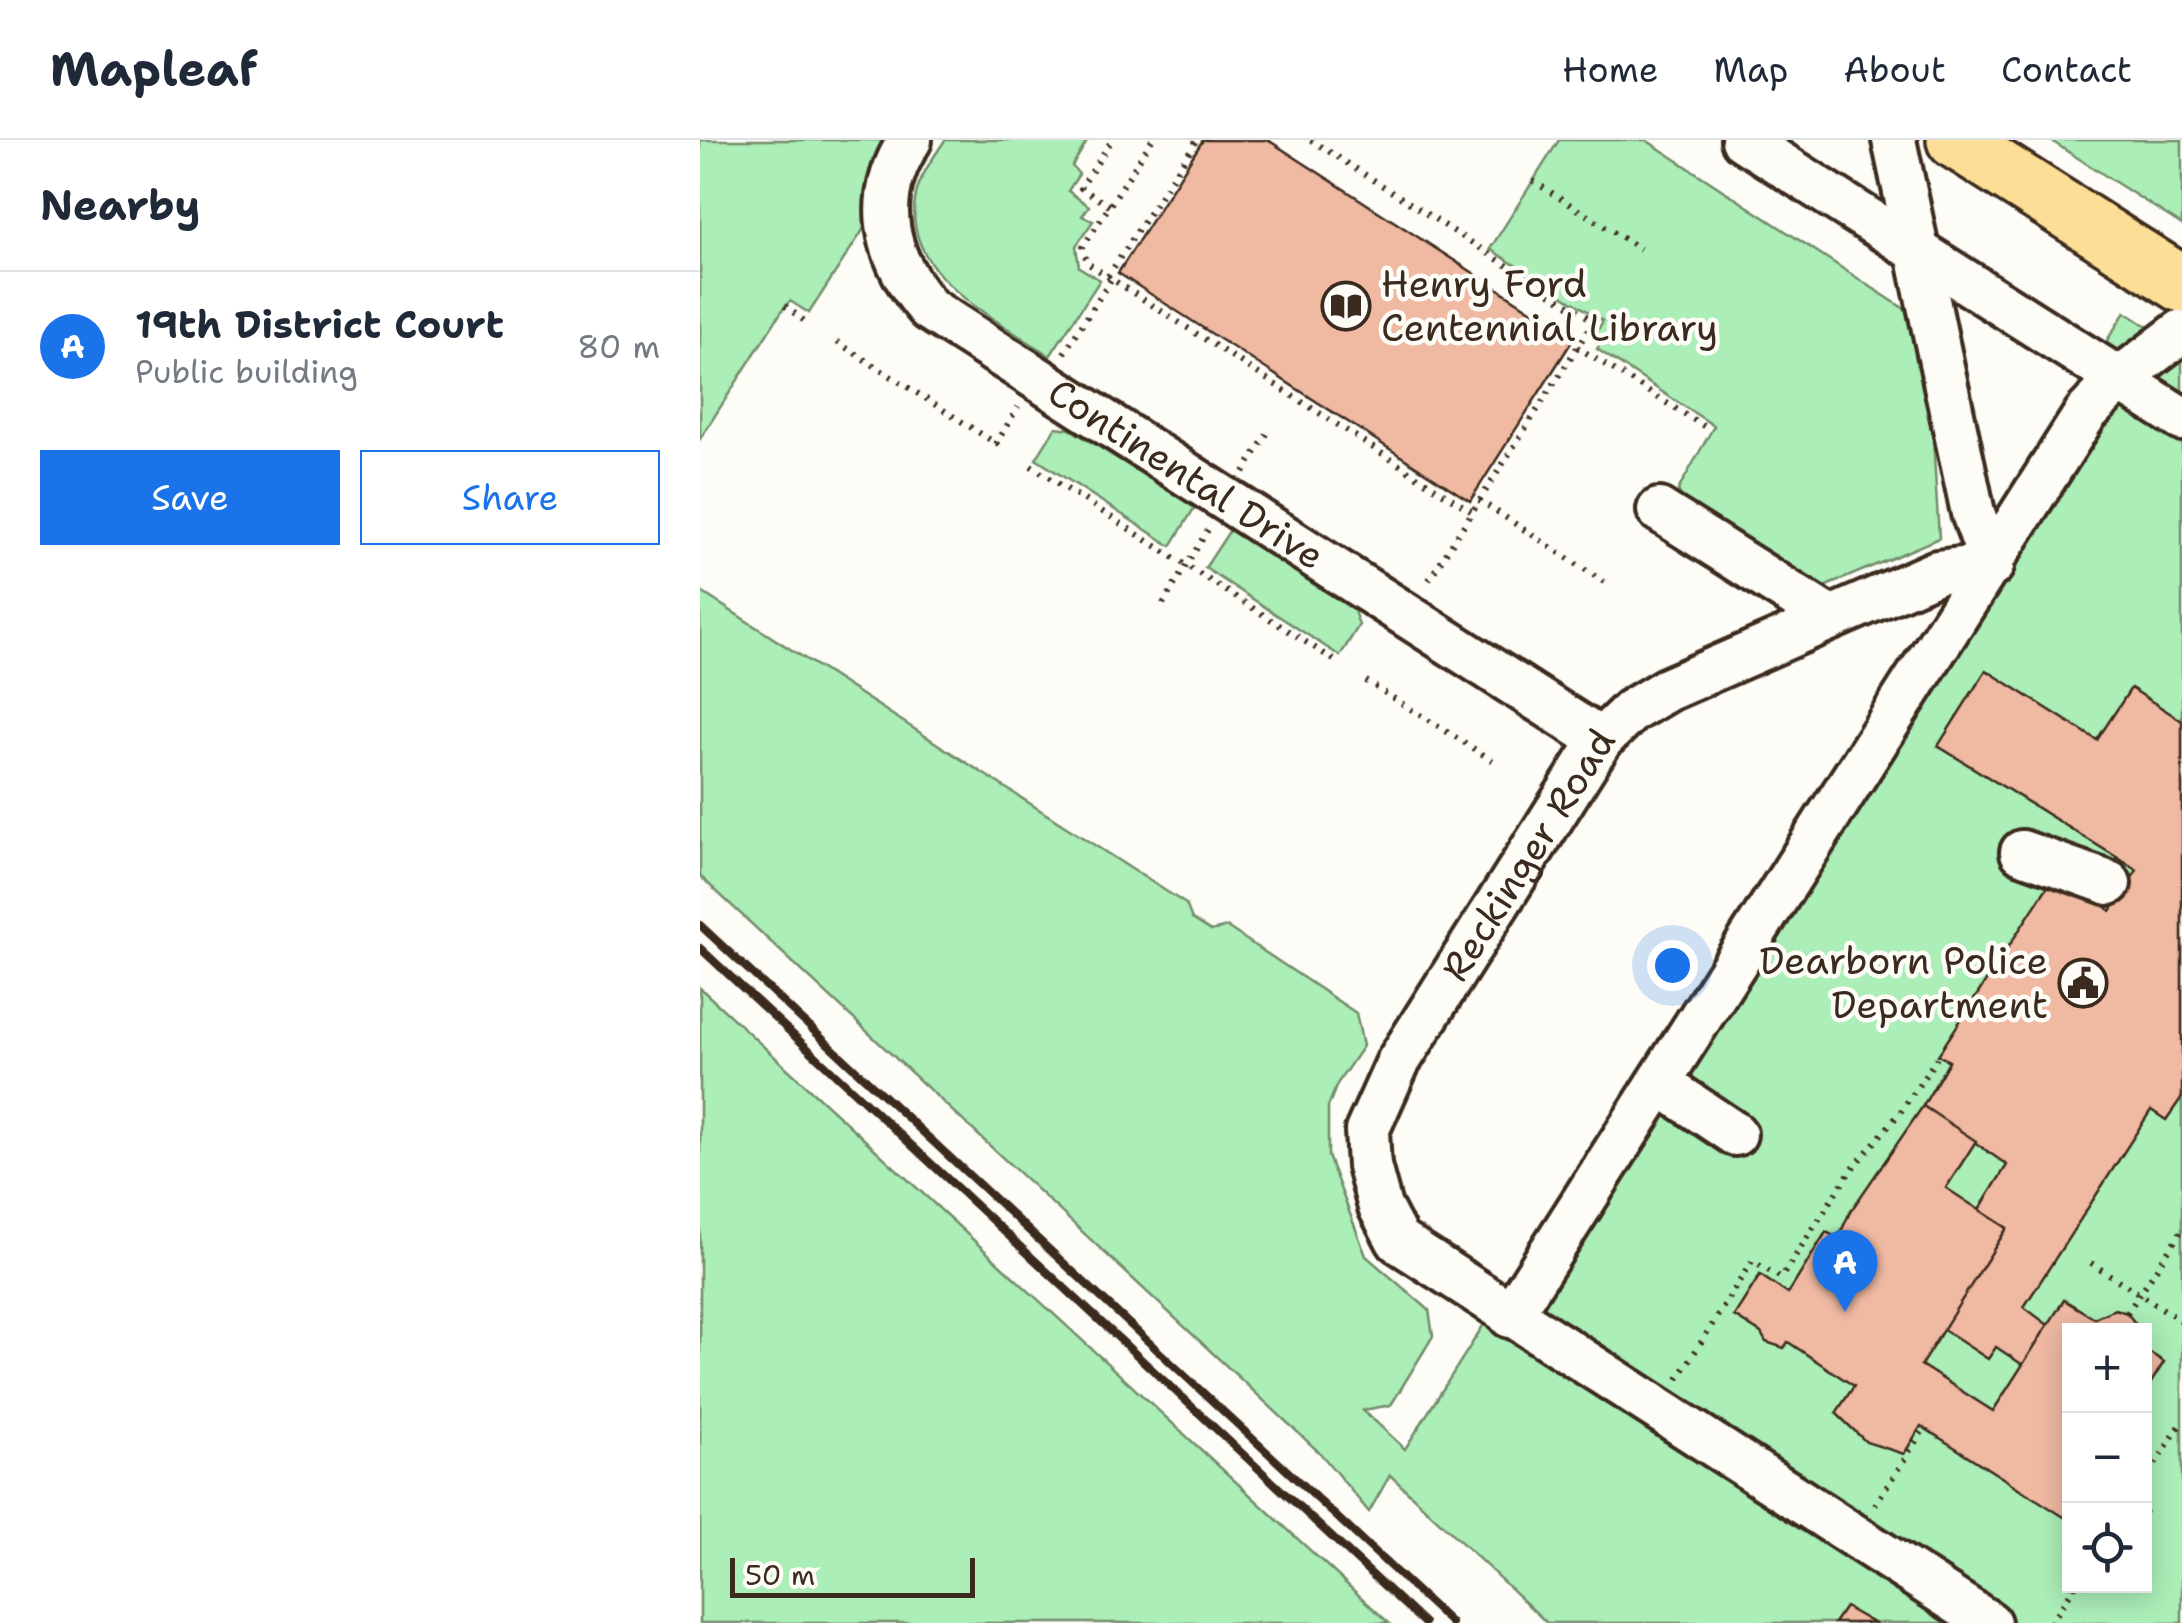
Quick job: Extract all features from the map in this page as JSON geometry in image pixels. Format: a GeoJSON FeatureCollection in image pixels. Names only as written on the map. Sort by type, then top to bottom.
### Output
{"type":"FeatureCollection","features":[{"type":"Feature","properties":{"kind":"main road"},"geometry":{"type":"LineString","coordinates":[[1954,140],[2182,284]]}},
{"type":"Feature","properties":{"kind":"main road"},"geometry":{"type":"LineString","coordinates":[[1994,140],[2040,194]]}},
{"type":"Feature","properties":{"kind":"street","name":"Continental Drive"},"geometry":{"type":"LineString","coordinates":[[910,140],[896,161],[888,192],[887,234],[906,283],[929,309],[1601,740]]}},
{"type":"Feature","properties":{"kind":"street"},"geometry":{"type":"LineString","coordinates":[[1744,140],[2182,418]]}},
{"type":"Feature","properties":{"kind":"street"},"geometry":{"type":"LineString","coordinates":[[1894,140],[1973,513],[1992,564]]}},
{"type":"Feature","properties":{"kind":"street"},"geometry":{"type":"LineString","coordinates":[[1510,1316],[2086,414],[2119,379],[2182,332]]}},
{"type":"Feature","properties":{"kind":"street"},"geometry":{"type":"LineString","coordinates":[[1658,510],[1828,617]]}},
{"type":"Feature","properties":{"kind":"street","name":"Reckinger Road"},"geometry":{"type":"LineString","coordinates":[[1989,1623],[1398,1241],[1380,1207],[1367,1131],[1398,1062],[1601,740],[1631,711],[1666,690],[1937,572],[1992,564]]}},
{"type":"Feature","properties":{"kind":"street"},"geometry":{"type":"LineString","coordinates":[[2022,852],[2109,883]]}},
{"type":"Feature","properties":{"kind":"street"},"geometry":{"type":"LineString","coordinates":[[1660,1084],[1735,1134]]}},
{"type":"Feature","properties":{"kind":"path"},"geometry":{"type":"LineString","coordinates":[[1110,206],[1082,188],[1112,140]]}},
{"type":"Feature","properties":{"kind":"path"},"geometry":{"type":"LineString","coordinates":[[1152,140],[1084,247],[1088,263],[1472,511]]}},
{"type":"Feature","properties":{"kind":"path"},"geometry":{"type":"LineString","coordinates":[[1058,363],[1197,140]]}},
{"type":"Feature","properties":{"kind":"path"},"geometry":{"type":"LineString","coordinates":[[1310,140],[1594,321],[1419,596]]}},
{"type":"Feature","properties":{"kind":"path"},"geometry":{"type":"LineString","coordinates":[[1533,181],[1640,249]]}},
{"type":"Feature","properties":{"kind":"path"},"geometry":{"type":"LineString","coordinates":[[785,306],[807,323]]}},
{"type":"Feature","properties":{"kind":"path"},"geometry":{"type":"LineString","coordinates":[[836,342],[998,445],[1023,399]]}},
{"type":"Feature","properties":{"kind":"path"},"geometry":{"type":"LineString","coordinates":[[1577,347],[1710,430]]}},
{"type":"Feature","properties":{"kind":"path"},"geometry":{"type":"LineString","coordinates":[[1241,478],[1267,434]]}},
{"type":"Feature","properties":{"kind":"path"},"geometry":{"type":"LineString","coordinates":[[1030,466],[1337,662]]}},
{"type":"Feature","properties":{"kind":"path"},"geometry":{"type":"LineString","coordinates":[[1478,500],[1610,586]]}},
{"type":"Feature","properties":{"kind":"path"},"geometry":{"type":"LineString","coordinates":[[1162,604],[1215,518]]}},
{"type":"Feature","properties":{"kind":"path"},"geometry":{"type":"LineString","coordinates":[[1366,681],[1494,762]]}},
{"type":"Feature","properties":{"kind":"path"},"geometry":{"type":"LineString","coordinates":[[1671,1388],[1752,1261],[1782,1278],[1851,1170],[1900,1114],[1937,1058]]}},
{"type":"Feature","properties":{"kind":"path"},"geometry":{"type":"LineString","coordinates":[[2127,1313],[2182,1230]]}},
{"type":"Feature","properties":{"kind":"path"},"geometry":{"type":"LineString","coordinates":[[2091,1262],[2182,1322]]}},
{"type":"Feature","properties":{"kind":"path"},"geometry":{"type":"LineString","coordinates":[[2152,1469],[2182,1422]]}},
{"type":"Feature","properties":{"kind":"path"},"geometry":{"type":"LineString","coordinates":[[1869,1514],[1924,1429]]}},
{"type":"Feature","properties":{"kind":"path"},"geometry":{"type":"LineString","coordinates":[[2051,1623],[2071,1593]]}},
{"type":"Feature","properties":{"kind":"green space"},"geometry":{"type":"Polygon","coordinates":[[[700,140],[884,140],[878,150],[863,230],[809,313],[790,301],[785,306],[700,439],[700,140]]]}},
{"type":"Feature","properties":{"kind":"green space"},"geometry":{"type":"Polygon","coordinates":[[[945,140],[1088,140],[1072,166],[1079,174],[1068,191],[1089,206],[1082,216],[1093,221],[1076,246],[1079,267],[1100,280],[1050,356],[957,292],[922,249],[915,223],[916,195],[924,173],[945,140]]]}},
{"type":"Feature","properties":{"kind":"green space"},"geometry":{"type":"Polygon","coordinates":[[[1559,140],[1646,140],[1926,323],[1939,538],[1824,587],[1682,499],[1678,490],[1714,426],[1597,349],[1603,339],[1596,333],[1603,321],[1490,249],[1559,140]]]}},
{"type":"Feature","properties":{"kind":"green space"},"geometry":{"type":"Polygon","coordinates":[[[2049,140],[2182,140],[2182,225],[2053,142],[2049,140]]]}},
{"type":"Feature","properties":{"kind":"green space"},"geometry":{"type":"Polygon","coordinates":[[[2125,312],[2182,349],[2182,1623],[1547,1623],[1390,1475],[1369,1512],[1320,1453],[700,876],[700,591],[1186,904],[1192,919],[1211,931],[1227,927],[1356,1013],[1363,1046],[1337,1084],[1328,1107],[1328,1156],[1366,1256],[1429,1310],[1433,1336],[1391,1405],[1363,1410],[1405,1449],[2125,312]]]}},
{"type":"Feature","properties":{"kind":"green space"},"geometry":{"type":"Polygon","coordinates":[[[1056,427],[1070,429],[1195,507],[1171,546],[1036,459],[1056,427]]]}},
{"type":"Feature","properties":{"kind":"green space"},"geometry":{"type":"Polygon","coordinates":[[[1230,530],[1353,608],[1359,625],[1340,656],[1205,568],[1230,530]]]}},
{"type":"Feature","properties":{"kind":"green space"},"geometry":{"type":"Polygon","coordinates":[[[700,988],[1389,1623],[700,1623],[700,988]]]}},
{"type":"Feature","properties":{"kind":"building","name":"Henry Ford Centennial Library"},"geometry":{"type":"Polygon","coordinates":[[[1203,140],[1268,140],[1574,338],[1470,501],[1118,273],[1203,140]]]}},
{"type":"Feature","properties":{"kind":"building","name":"Dearborn Police Department"},"geometry":{"type":"Polygon","coordinates":[[[1986,670],[2097,740],[2131,688],[2182,721],[2182,1097],[2166,1120],[2151,1110],[2024,1307],[2048,1325],[2023,1365],[1996,1347],[1988,1359],[1942,1329],[2007,1228],[1979,1210],[2007,1165],[1923,1106],[1949,1061],[1938,1055],[2057,872],[2111,911],[2137,870],[1938,746],[1986,670]]]}},
{"type":"Feature","properties":{"kind":"building"},"geometry":{"type":"Polygon","coordinates":[[[1923,1106],[1976,1141],[1946,1188],[2007,1228],[1921,1365],[1993,1411],[2064,1300],[2094,1318],[2115,1309],[2127,1313],[2135,1323],[2062,1323],[2062,1516],[1921,1426],[1904,1454],[1866,1442],[1836,1413],[1854,1386],[1788,1342],[1784,1348],[1766,1342],[1761,1333],[1734,1316],[1760,1275],[1788,1294],[1826,1232],[1838,1238],[1850,1212],[1923,1106]]]}},
{"type":"Feature","properties":{"kind":"building"},"geometry":{"type":"Polygon","coordinates":[[[2152,1354],[2164,1362],[2152,1381],[2152,1354]]]}},
{"type":"Feature","properties":{"kind":"building"},"geometry":{"type":"Polygon","coordinates":[[[1845,1607],[1873,1623],[1834,1623],[1845,1607]]]}},
{"type":"Feature","properties":{"kind":"railway"},"geometry":{"type":"LineString","coordinates":[[700,925],[1451,1623]]}},
{"type":"Feature","properties":{"kind":"railway"},"geometry":{"type":"LineString","coordinates":[[700,948],[1424,1623]]}},
{"type":"Feature","properties":{"kind":"place","name":"Henry Ford Centennial Library"},"geometry":{"type":"Point","coordinates":[1346,306]}},
{"type":"Feature","properties":{"kind":"place","name":"Dearborn Police Department"},"geometry":{"type":"Point","coordinates":[2083,983]}},
{"type":"Feature","properties":{"kind":"place","name":"19th District Court"},"geometry":{"type":"Point","coordinates":[1845,1312]}}]}
